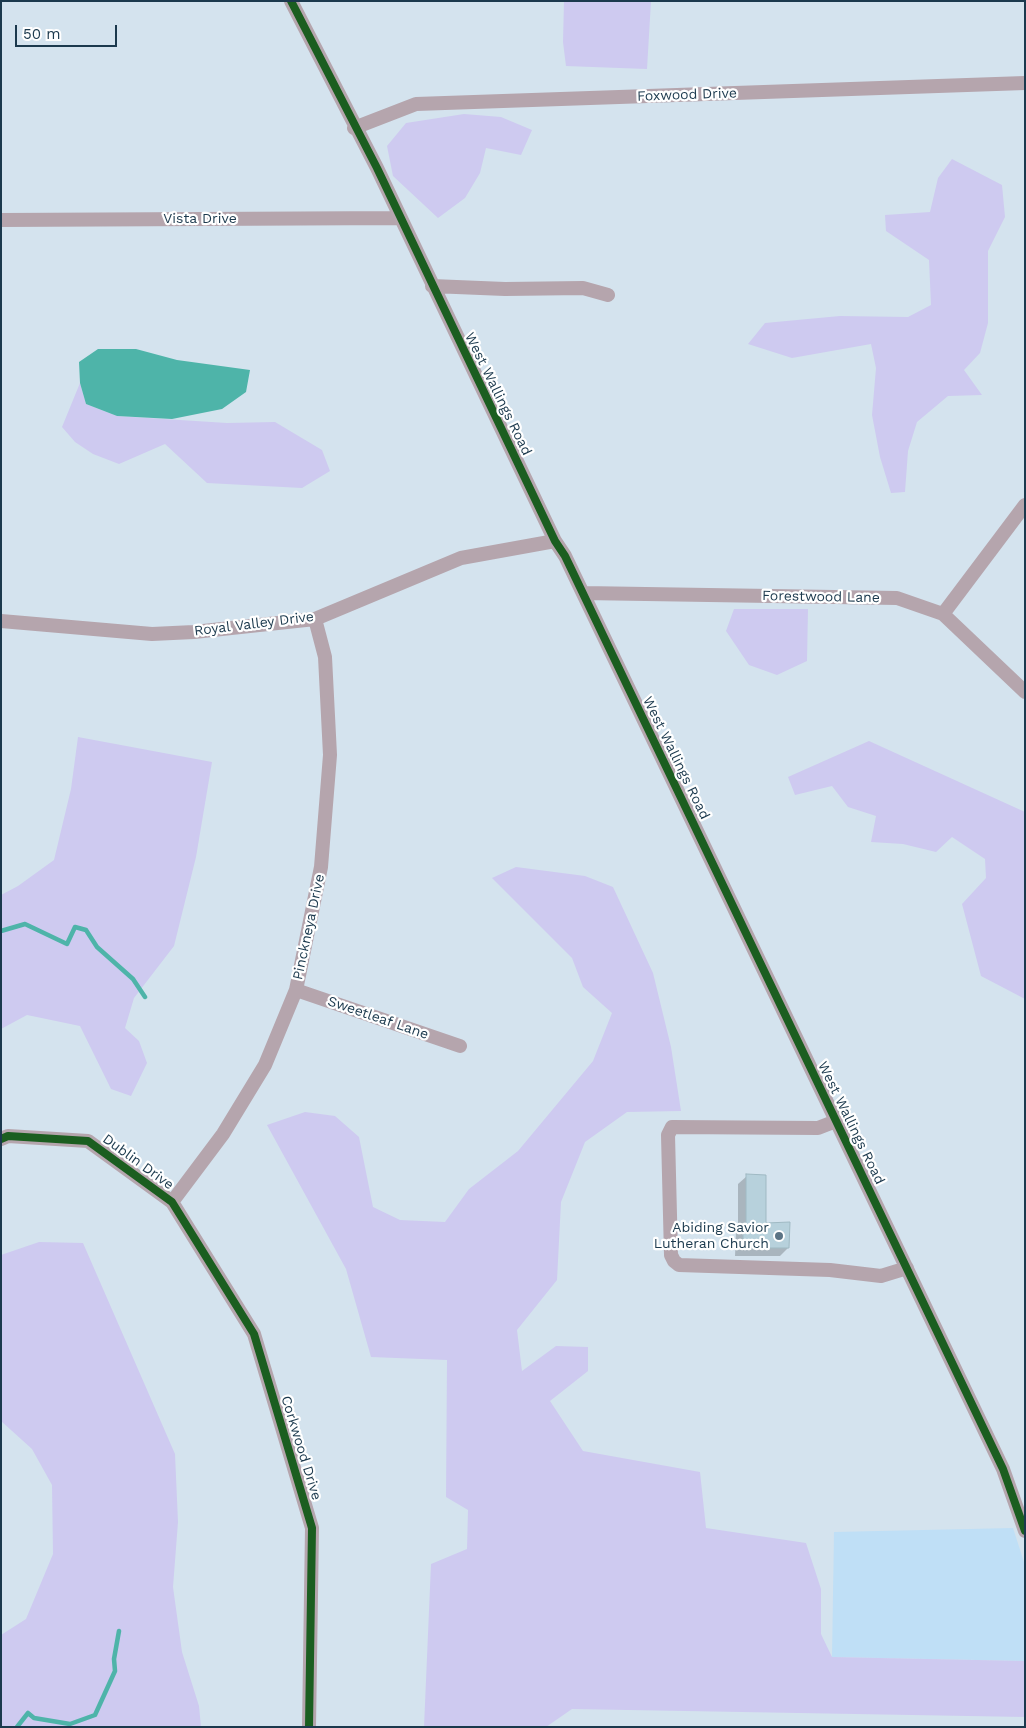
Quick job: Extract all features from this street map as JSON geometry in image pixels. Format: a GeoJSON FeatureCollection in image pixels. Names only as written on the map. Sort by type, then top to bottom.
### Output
{"type":"FeatureCollection","features":[{"type":"Feature","properties":{"kind":"street","name":"West Wallings Road"},"geometry":{"type":"LineString","coordinates":[[291,1],[354,128],[377,168],[432,286],[555,540],[583,593],[907,1268],[1003,1469],[1025,1531]]}},
{"type":"Feature","properties":{"kind":"street","name":"Foxwood Drive"},"geometry":{"type":"LineString","coordinates":[[354,128],[416,104],[1025,83]]}},
{"type":"Feature","properties":{"kind":"street","name":"Vista Drive"},"geometry":{"type":"LineString","coordinates":[[1,220],[400,218]]}},
{"type":"Feature","properties":{"kind":"street"},"geometry":{"type":"LineString","coordinates":[[432,286],[505,289],[583,288],[608,295]]}},
{"type":"Feature","properties":{"kind":"street"},"geometry":{"type":"LineString","coordinates":[[943,614],[1025,505]]}},
{"type":"Feature","properties":{"kind":"street","name":"Royal Valley Drive"},"geometry":{"type":"LineString","coordinates":[[1,621],[152,634],[194,632],[315,618],[461,558],[555,540]]}},
{"type":"Feature","properties":{"kind":"street","name":"Forestwood Lane"},"geometry":{"type":"LineString","coordinates":[[583,593],[897,598],[943,614],[1025,692]]}},
{"type":"Feature","properties":{"kind":"street","name":"Pinckneya Drive"},"geometry":{"type":"LineString","coordinates":[[172,1202],[223,1134],[265,1064],[296,990],[321,867],[330,755],[325,657],[315,618]]}},
{"type":"Feature","properties":{"kind":"street","name":"Sweetleaf Lane"},"geometry":{"type":"LineString","coordinates":[[296,990],[460,1046]]}},
{"type":"Feature","properties":{"kind":"street"},"geometry":{"type":"LineString","coordinates":[[836,1121],[818,1128],[672,1127],[668,1135],[671,1255],[679,1265],[830,1270],[881,1276],[907,1268]]}},
{"type":"Feature","properties":{"kind":"street","name":"Dublin Drive"},"geometry":{"type":"LineString","coordinates":[[1,1138],[8,1136],[88,1141],[172,1202]]}},
{"type":"Feature","properties":{"kind":"street","name":"Corkwood Drive"},"geometry":{"type":"LineString","coordinates":[[172,1202],[254,1334],[312,1528],[310,1727]]}},
{"type":"Feature","properties":{"kind":"shaded area"},"geometry":{"type":"Polygon","coordinates":[[[564,1],[651,1],[647,69],[566,66],[563,42],[564,1]]]}},
{"type":"Feature","properties":{"kind":"shaded area"},"geometry":{"type":"Polygon","coordinates":[[[464,114],[501,117],[532,130],[521,155],[486,148],[480,173],[465,198],[438,218],[393,176],[387,146],[406,123],[464,114]]]}},
{"type":"Feature","properties":{"kind":"shaded area"},"geometry":{"type":"Polygon","coordinates":[[[952,159],[1002,185],[1005,217],[988,251],[988,323],[980,353],[964,370],[982,395],[948,396],[917,422],[908,451],[905,492],[891,493],[880,457],[872,415],[876,368],[871,344],[792,358],[748,344],[765,323],[840,316],[908,317],[931,305],[929,260],[886,231],[885,215],[930,212],[938,178],[952,159]]]}},
{"type":"Feature","properties":{"kind":"shaded area"},"geometry":{"type":"Polygon","coordinates":[[[98,349],[136,349],[177,360],[250,370],[246,392],[222,409],[172,419],[117,416],[86,404],[80,383],[79,362],[98,349]]]}},
{"type":"Feature","properties":{"kind":"shaded area"},"geometry":{"type":"Polygon","coordinates":[[[80,383],[86,404],[117,416],[227,423],[275,422],[322,450],[330,471],[302,488],[207,483],[165,444],[119,464],[93,454],[75,442],[62,427],[80,383]]]}},
{"type":"Feature","properties":{"kind":"shaded area"},"geometry":{"type":"Polygon","coordinates":[[[734,609],[808,609],[807,661],[777,675],[749,665],[726,631],[734,609]]]}},
{"type":"Feature","properties":{"kind":"shaded area"},"geometry":{"type":"Polygon","coordinates":[[[78,737],[212,762],[196,857],[174,946],[134,998],[125,1028],[139,1041],[147,1063],[131,1096],[111,1089],[80,1026],[27,1015],[1,1029],[1,895],[18,886],[54,860],[71,789],[78,737]]]}},
{"type":"Feature","properties":{"kind":"shaded area"},"geometry":{"type":"Polygon","coordinates":[[[869,741],[1025,812],[1025,999],[981,976],[962,904],[986,878],[985,859],[952,837],[936,852],[903,844],[871,842],[876,816],[848,807],[832,786],[795,795],[788,777],[869,741]]]}},
{"type":"Feature","properties":{"kind":"shaded area"},"geometry":{"type":"Polygon","coordinates":[[[516,867],[585,876],[613,887],[653,973],[671,1047],[681,1111],[627,1112],[585,1142],[561,1202],[557,1280],[517,1330],[522,1371],[556,1346],[588,1347],[588,1371],[550,1401],[583,1451],[700,1472],[706,1528],[806,1543],[821,1589],[821,1634],[832,1657],[1025,1661],[1025,1717],[572,1709],[546,1727],[424,1727],[431,1564],[467,1549],[468,1510],[446,1497],[447,1360],[371,1357],[346,1269],[267,1125],[305,1112],[335,1116],[359,1137],[373,1207],[400,1220],[445,1222],[469,1189],[518,1151],[593,1061],[612,1013],[583,987],[572,958],[492,878],[516,867]]]}},
{"type":"Feature","properties":{"kind":"shaded area"},"geometry":{"type":"Polygon","coordinates":[[[39,1242],[83,1243],[175,1454],[178,1522],[173,1587],[182,1652],[199,1706],[201,1727],[1,1727],[1,1635],[26,1619],[53,1554],[52,1485],[32,1449],[1,1421],[1,1255],[39,1242]]]}},
{"type":"Feature","properties":{"kind":"shaded area"},"geometry":{"type":"Polygon","coordinates":[[[1013,1528],[1025,1565],[1025,1661],[832,1657],[834,1532],[1013,1528]]]}},
{"type":"Feature","properties":{"kind":"building"},"geometry":{"type":"Polygon","coordinates":[[[746,1174],[766,1175],[766,1223],[790,1222],[789,1248],[743,1248],[743,1223],[746,1223],[746,1174]]]}},
{"type":"Feature","properties":{"kind":"waterway"},"geometry":{"type":"LineString","coordinates":[[1,931],[25,924],[67,944],[75,927],[86,930],[97,947],[133,979],[145,997]]}},
{"type":"Feature","properties":{"kind":"waterway"},"geometry":{"type":"LineString","coordinates":[[17,1727],[28,1713],[34,1718],[70,1724],[95,1715],[115,1671],[114,1659],[119,1631]]}},
{"type":"Feature","properties":{"kind":"cycle path"},"geometry":{"type":"LineString","coordinates":[[291,1],[377,168],[555,541],[565,556],[613,656],[1003,1469],[1025,1531]]}},
{"type":"Feature","properties":{"kind":"cycle path"},"geometry":{"type":"LineString","coordinates":[[1,1139],[8,1136],[88,1141],[172,1202],[254,1334],[312,1528],[309,1727]]}},
{"type":"Feature","properties":{"kind":"place","name":"Abiding Savior Lutheran Church"},"geometry":{"type":"Point","coordinates":[779,1236]}}]}
